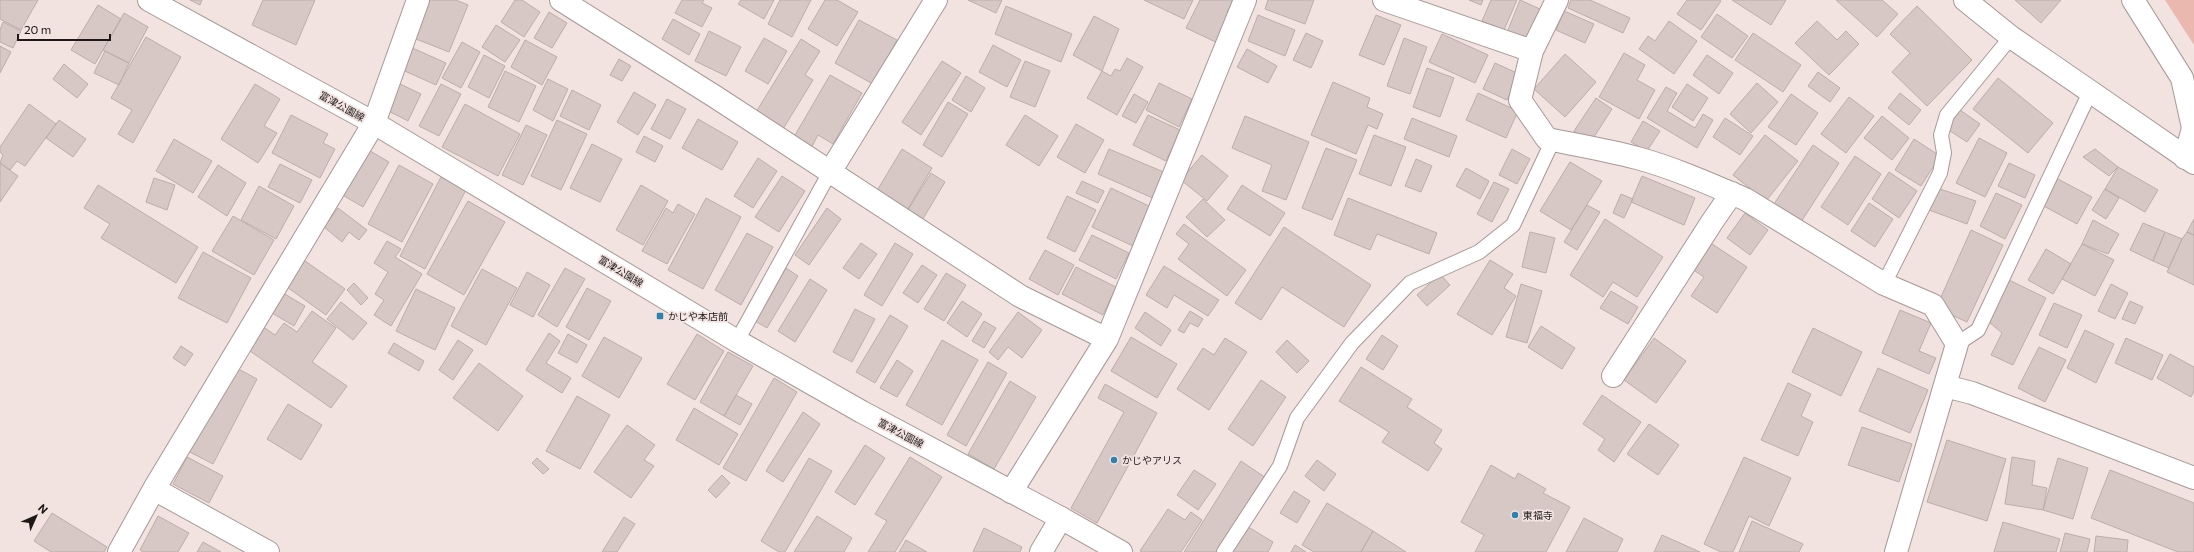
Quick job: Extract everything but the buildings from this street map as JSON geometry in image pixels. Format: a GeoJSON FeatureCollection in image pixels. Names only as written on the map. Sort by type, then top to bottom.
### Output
{"type":"FeatureCollection","features":[{"type":"Feature","properties":{"kind":"main road","name":"富津公園線"},"geometry":{"type":"LineString","coordinates":[[149,0],[374,123],[737,341],[862,412],[1061,518],[1120,552]]}},
{"type":"Feature","properties":{"kind":"main road"},"geometry":{"type":"LineString","coordinates":[[119,552],[154,489],[374,123],[418,0]]}},
{"type":"Feature","properties":{"kind":"main road"},"geometry":{"type":"LineString","coordinates":[[561,0],[714,96],[1020,296],[1107,339]]}},
{"type":"Feature","properties":{"kind":"main road"},"geometry":{"type":"LineString","coordinates":[[830,172],[936,0]]}},
{"type":"Feature","properties":{"kind":"main road"},"geometry":{"type":"LineString","coordinates":[[1011,492],[1107,339],[1245,0]]}},
{"type":"Feature","properties":{"kind":"main road"},"geometry":{"type":"LineString","coordinates":[[1384,0],[1532,51]]}},
{"type":"Feature","properties":{"kind":"main road"},"geometry":{"type":"LineString","coordinates":[[1557,0],[1532,51],[1520,100],[1547,139],[1637,158],[1688,175],[1745,199],[1884,284],[1933,305],[1957,344],[1896,552]]}},
{"type":"Feature","properties":{"kind":"main road"},"geometry":{"type":"LineString","coordinates":[[1965,0],[2011,37],[2189,160],[2193,128],[2182,78],[2133,0]]}},
{"type":"Feature","properties":{"kind":"main road"},"geometry":{"type":"LineString","coordinates":[[1613,376],[1732,193]]}},
{"type":"Feature","properties":{"kind":"main road"},"geometry":{"type":"LineString","coordinates":[[1945,386],[1972,394],[2194,478]]}},
{"type":"Feature","properties":{"kind":"main road"},"geometry":{"type":"LineString","coordinates":[[154,489],[268,552]]}},
{"type":"Feature","properties":{"kind":"main road"},"geometry":{"type":"LineString","coordinates":[[1041,552],[1061,518]]}},
{"type":"Feature","properties":{"kind":"lane"},"geometry":{"type":"LineString","coordinates":[[1884,284],[1940,173],[1944,153],[1941,134],[1947,115],[2011,37]]}},
{"type":"Feature","properties":{"kind":"lane"},"geometry":{"type":"LineString","coordinates":[[1957,344],[1978,330],[2090,92]]}},
{"type":"Feature","properties":{"kind":"lane"},"geometry":{"type":"LineString","coordinates":[[1224,552],[1280,466],[1297,418],[1352,343],[1410,283],[1479,252],[1513,225],[1553,140]]}},
{"type":"Feature","properties":{"kind":"lane"},"geometry":{"type":"LineString","coordinates":[[737,341],[830,172]]}},
{"type":"Feature","properties":{"kind":"shaded area"},"geometry":{"type":"Polygon","coordinates":[[[2165,0],[2194,0],[2194,45],[2165,0]]]}},
{"type":"Feature","properties":{"kind":"place","name":"かじや本店前"},"geometry":{"type":"Point","coordinates":[660,316]}},
{"type":"Feature","properties":{"kind":"place","name":"かじやアリス"},"geometry":{"type":"Point","coordinates":[1114,460]}},
{"type":"Feature","properties":{"kind":"place","name":"東福寺"},"geometry":{"type":"Point","coordinates":[1515,515]}}]}
